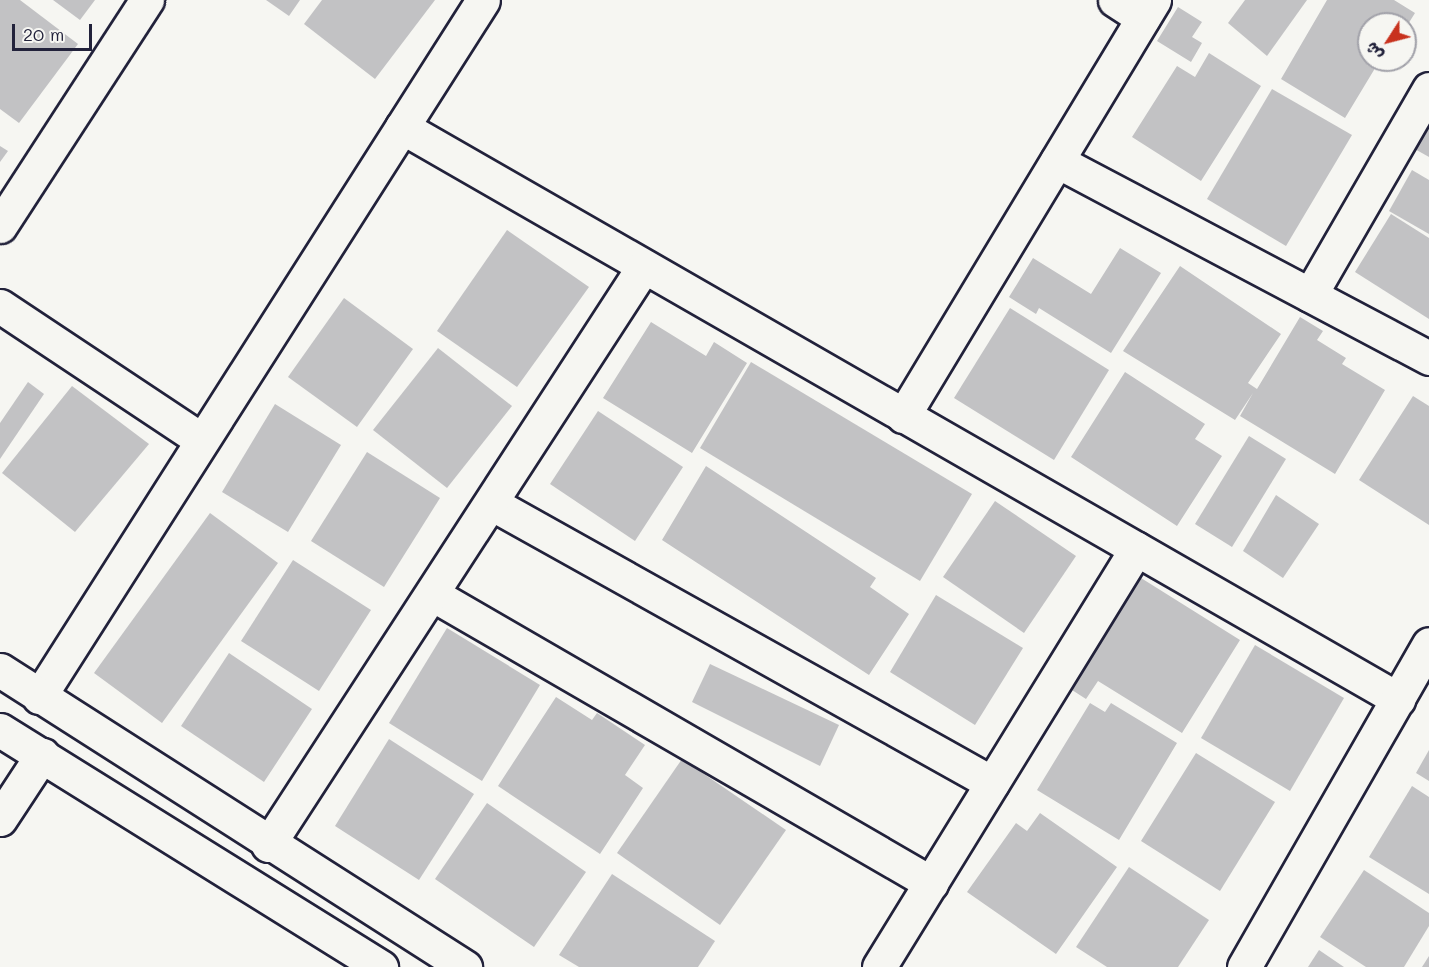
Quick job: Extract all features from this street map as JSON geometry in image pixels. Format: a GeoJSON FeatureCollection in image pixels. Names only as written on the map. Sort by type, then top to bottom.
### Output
{"type":"FeatureCollection","features":[{"type":"Feature","properties":{"kind":"street"},"geometry":{"type":"LineString","coordinates":[[0,226],[147,0]]}},
{"type":"Feature","properties":{"kind":"street"},"geometry":{"type":"LineString","coordinates":[[39,697],[483,0]]}},
{"type":"Feature","properties":{"kind":"street"},"geometry":{"type":"LineString","coordinates":[[903,416],[1149,9],[1115,0]]}},
{"type":"Feature","properties":{"kind":"street"},"geometry":{"type":"LineString","coordinates":[[1310,295],[1429,89]]}},
{"type":"Feature","properties":{"kind":"street"},"geometry":{"type":"LineString","coordinates":[[402,127],[1398,699]]}},
{"type":"Feature","properties":{"kind":"street"},"geometry":{"type":"LineString","coordinates":[[1057,161],[1429,358]]}},
{"type":"Feature","properties":{"kind":"street"},"geometry":{"type":"LineString","coordinates":[[268,845],[644,267]]}},
{"type":"Feature","properties":{"kind":"street"},"geometry":{"type":"LineString","coordinates":[[0,306],[202,440]]}},
{"type":"Feature","properties":{"kind":"street"},"geometry":{"type":"LineString","coordinates":[[491,503],[992,783]]}},
{"type":"Feature","properties":{"kind":"street"},"geometry":{"type":"LineString","coordinates":[[879,967],[1136,549]]}},
{"type":"Feature","properties":{"kind":"street"},"geometry":{"type":"LineString","coordinates":[[432,594],[931,883]]}},
{"type":"Feature","properties":{"kind":"street"},"geometry":{"type":"LineString","coordinates":[[1244,967],[1429,644]]}},
{"type":"Feature","properties":{"kind":"street"},"geometry":{"type":"LineString","coordinates":[[0,670],[268,845],[465,967]]}},
{"type":"Feature","properties":{"kind":"street"},"geometry":{"type":"LineString","coordinates":[[0,730],[42,755],[346,958],[381,967]]}},
{"type":"Feature","properties":{"kind":"street"},"geometry":{"type":"LineString","coordinates":[[0,819],[42,755]]}},
{"type":"Feature","properties":{"kind":"building"},"geometry":{"type":"Polygon","coordinates":[[[0,0],[20,0],[78,44],[19,123],[0,109],[0,0]]]}},
{"type":"Feature","properties":{"kind":"building"},"geometry":{"type":"Polygon","coordinates":[[[53,0],[95,0],[80,20],[53,0]]]}},
{"type":"Feature","properties":{"kind":"building"},"geometry":{"type":"Polygon","coordinates":[[[266,0],[300,0],[289,16],[266,0]]]}},
{"type":"Feature","properties":{"kind":"building"},"geometry":{"type":"Polygon","coordinates":[[[322,0],[435,0],[375,79],[304,24],[322,0]]]}},
{"type":"Feature","properties":{"kind":"building"},"geometry":{"type":"Polygon","coordinates":[[[1245,0],[1307,0],[1267,56],[1228,23],[1245,0]]]}},
{"type":"Feature","properties":{"kind":"building"},"geometry":{"type":"Polygon","coordinates":[[[1327,0],[1394,0],[1413,12],[1357,12],[1357,72],[1373,72],[1345,118],[1281,79],[1327,0]]]}},
{"type":"Feature","properties":{"kind":"building"},"geometry":{"type":"Polygon","coordinates":[[[1178,7],[1202,22],[1192,37],[1202,43],[1191,62],[1157,41],[1178,7]]]}},
{"type":"Feature","properties":{"kind":"building"},"geometry":{"type":"Polygon","coordinates":[[[1209,53],[1261,86],[1201,181],[1132,137],[1177,66],[1195,77],[1209,53]]]}},
{"type":"Feature","properties":{"kind":"building"},"geometry":{"type":"Polygon","coordinates":[[[1272,89],[1352,135],[1286,246],[1207,199],[1272,89]]]}},
{"type":"Feature","properties":{"kind":"building"},"geometry":{"type":"Polygon","coordinates":[[[1427,124],[1429,125],[1429,157],[1413,148],[1427,124]]]}},
{"type":"Feature","properties":{"kind":"building"},"geometry":{"type":"Polygon","coordinates":[[[0,146],[8,151],[0,162],[0,146]]]}},
{"type":"Feature","properties":{"kind":"building"},"geometry":{"type":"Polygon","coordinates":[[[1412,170],[1429,180],[1429,234],[1389,211],[1412,170]]]}},
{"type":"Feature","properties":{"kind":"building"},"geometry":{"type":"Polygon","coordinates":[[[1391,214],[1429,238],[1429,319],[1355,272],[1391,214]]]}},
{"type":"Feature","properties":{"kind":"building"},"geometry":{"type":"Polygon","coordinates":[[[507,230],[589,287],[517,387],[437,331],[507,230]]]}},
{"type":"Feature","properties":{"kind":"building"},"geometry":{"type":"Polygon","coordinates":[[[1120,248],[1161,273],[1111,353],[1039,308],[1036,314],[1009,297],[1033,258],[1091,294],[1120,248]]]}},
{"type":"Feature","properties":{"kind":"building"},"geometry":{"type":"Polygon","coordinates":[[[1180,266],[1281,334],[1248,383],[1257,389],[1300,317],[1323,331],[1317,340],[1346,358],[1342,364],[1385,390],[1335,474],[1240,416],[1253,393],[1235,420],[1123,351],[1180,266]]]}},
{"type":"Feature","properties":{"kind":"building"},"geometry":{"type":"Polygon","coordinates":[[[344,298],[413,349],[357,427],[288,377],[344,298]]]}},
{"type":"Feature","properties":{"kind":"building"},"geometry":{"type":"Polygon","coordinates":[[[1010,308],[1109,370],[1054,460],[954,398],[1010,308]]]}},
{"type":"Feature","properties":{"kind":"building"},"geometry":{"type":"Polygon","coordinates":[[[651,322],[706,356],[714,342],[747,363],[692,453],[603,398],[651,322]]]}},
{"type":"Feature","properties":{"kind":"building"},"geometry":{"type":"Polygon","coordinates":[[[438,348],[512,406],[447,488],[373,430],[438,348]]]}},
{"type":"Feature","properties":{"kind":"building"},"geometry":{"type":"Polygon","coordinates":[[[751,362],[972,494],[920,581],[700,448],[751,362]]]}},
{"type":"Feature","properties":{"kind":"building"},"geometry":{"type":"Polygon","coordinates":[[[1125,372],[1205,424],[1195,439],[1222,456],[1177,526],[1071,457],[1125,372]]]}},
{"type":"Feature","properties":{"kind":"building"},"geometry":{"type":"Polygon","coordinates":[[[28,382],[44,394],[0,459],[0,423],[28,382]]]}},
{"type":"Feature","properties":{"kind":"building"},"geometry":{"type":"Polygon","coordinates":[[[72,386],[149,444],[75,532],[2,473],[72,386]]]}},
{"type":"Feature","properties":{"kind":"building"},"geometry":{"type":"Polygon","coordinates":[[[1413,396],[1429,406],[1429,525],[1359,480],[1413,396]]]}},
{"type":"Feature","properties":{"kind":"building"},"geometry":{"type":"Polygon","coordinates":[[[275,404],[341,445],[288,532],[222,492],[275,404]]]}},
{"type":"Feature","properties":{"kind":"building"},"geometry":{"type":"Polygon","coordinates":[[[598,411],[683,467],[635,541],[550,484],[598,411]]]}},
{"type":"Feature","properties":{"kind":"building"},"geometry":{"type":"Polygon","coordinates":[[[1249,436],[1286,459],[1232,547],[1195,524],[1249,436]]]}},
{"type":"Feature","properties":{"kind":"building"},"geometry":{"type":"Polygon","coordinates":[[[367,452],[440,498],[384,587],[311,541],[367,452]]]}},
{"type":"Feature","properties":{"kind":"building"},"geometry":{"type":"Polygon","coordinates":[[[706,466],[876,578],[870,587],[909,614],[869,675],[662,540],[706,466]]]}},
{"type":"Feature","properties":{"kind":"building"},"geometry":{"type":"Polygon","coordinates":[[[1276,495],[1319,524],[1283,578],[1243,551],[1276,495]]]}},
{"type":"Feature","properties":{"kind":"building"},"geometry":{"type":"Polygon","coordinates":[[[995,501],[1076,556],[1024,633],[943,577],[995,501]]]}},
{"type":"Feature","properties":{"kind":"building"},"geometry":{"type":"Polygon","coordinates":[[[210,513],[278,563],[162,723],[94,673],[210,513]]]}},
{"type":"Feature","properties":{"kind":"building"},"geometry":{"type":"Polygon","coordinates":[[[293,560],[371,610],[319,691],[241,641],[293,560]]]}},
{"type":"Feature","properties":{"kind":"building"},"geometry":{"type":"Polygon","coordinates":[[[1141,578],[1240,640],[1182,733],[1098,681],[1086,699],[1072,690],[1141,578]]]}},
{"type":"Feature","properties":{"kind":"building"},"geometry":{"type":"Polygon","coordinates":[[[936,595],[1023,648],[975,725],[890,672],[936,595]]]}},
{"type":"Feature","properties":{"kind":"building"},"geometry":{"type":"Polygon","coordinates":[[[447,628],[540,685],[482,781],[389,723],[447,628]]]}},
{"type":"Feature","properties":{"kind":"building"},"geometry":{"type":"Polygon","coordinates":[[[1255,645],[1344,698],[1290,791],[1201,738],[1255,645]]]}},
{"type":"Feature","properties":{"kind":"building"},"geometry":{"type":"Polygon","coordinates":[[[229,653],[312,709],[264,782],[181,726],[229,653]]]}},
{"type":"Feature","properties":{"kind":"building"},"geometry":{"type":"Polygon","coordinates":[[[710,664],[839,725],[820,766],[692,702],[710,664]]]}},
{"type":"Feature","properties":{"kind":"building"},"geometry":{"type":"Polygon","coordinates":[[[556,697],[592,720],[597,713],[645,745],[625,775],[643,788],[600,854],[498,786],[556,697]]]}},
{"type":"Feature","properties":{"kind":"building"},"geometry":{"type":"Polygon","coordinates":[[[1090,703],[1105,712],[1111,703],[1177,743],[1119,840],[1037,790],[1090,703]]]}},
{"type":"Feature","properties":{"kind":"building"},"geometry":{"type":"Polygon","coordinates":[[[389,739],[474,794],[419,880],[335,826],[389,739]]]}},
{"type":"Feature","properties":{"kind":"building"},"geometry":{"type":"Polygon","coordinates":[[[1429,750],[1429,781],[1416,773],[1429,750]]]}},
{"type":"Feature","properties":{"kind":"building"},"geometry":{"type":"Polygon","coordinates":[[[1196,753],[1275,802],[1220,891],[1141,841],[1196,753]]]}},
{"type":"Feature","properties":{"kind":"building"},"geometry":{"type":"Polygon","coordinates":[[[682,759],[786,830],[720,925],[617,853],[682,759]]]}},
{"type":"Feature","properties":{"kind":"building"},"geometry":{"type":"Polygon","coordinates":[[[1412,786],[1429,797],[1429,894],[1369,857],[1412,786]]]}},
{"type":"Feature","properties":{"kind":"building"},"geometry":{"type":"Polygon","coordinates":[[[487,803],[586,872],[534,947],[435,879],[487,803]]]}},
{"type":"Feature","properties":{"kind":"building"},"geometry":{"type":"Polygon","coordinates":[[[1040,813],[1117,867],[1056,954],[967,892],[1016,823],[1027,831],[1040,813]]]}},
{"type":"Feature","properties":{"kind":"building"},"geometry":{"type":"Polygon","coordinates":[[[1129,867],[1209,920],[1178,967],[1107,967],[1076,947],[1129,867]]]}},
{"type":"Feature","properties":{"kind":"building"},"geometry":{"type":"Polygon","coordinates":[[[1364,870],[1429,913],[1429,926],[1404,967],[1366,967],[1320,937],[1364,870]]]}},
{"type":"Feature","properties":{"kind":"building"},"geometry":{"type":"Polygon","coordinates":[[[612,874],[715,941],[698,967],[579,967],[559,955],[612,874]]]}},
{"type":"Feature","properties":{"kind":"building"},"geometry":{"type":"Polygon","coordinates":[[[1319,950],[1344,967],[1308,967],[1319,950]]]}},
{"type":"Feature","properties":{"kind":"building"},"geometry":{"type":"Polygon","coordinates":[[[1429,956],[1429,967],[1422,967],[1429,956]]]}}]}
